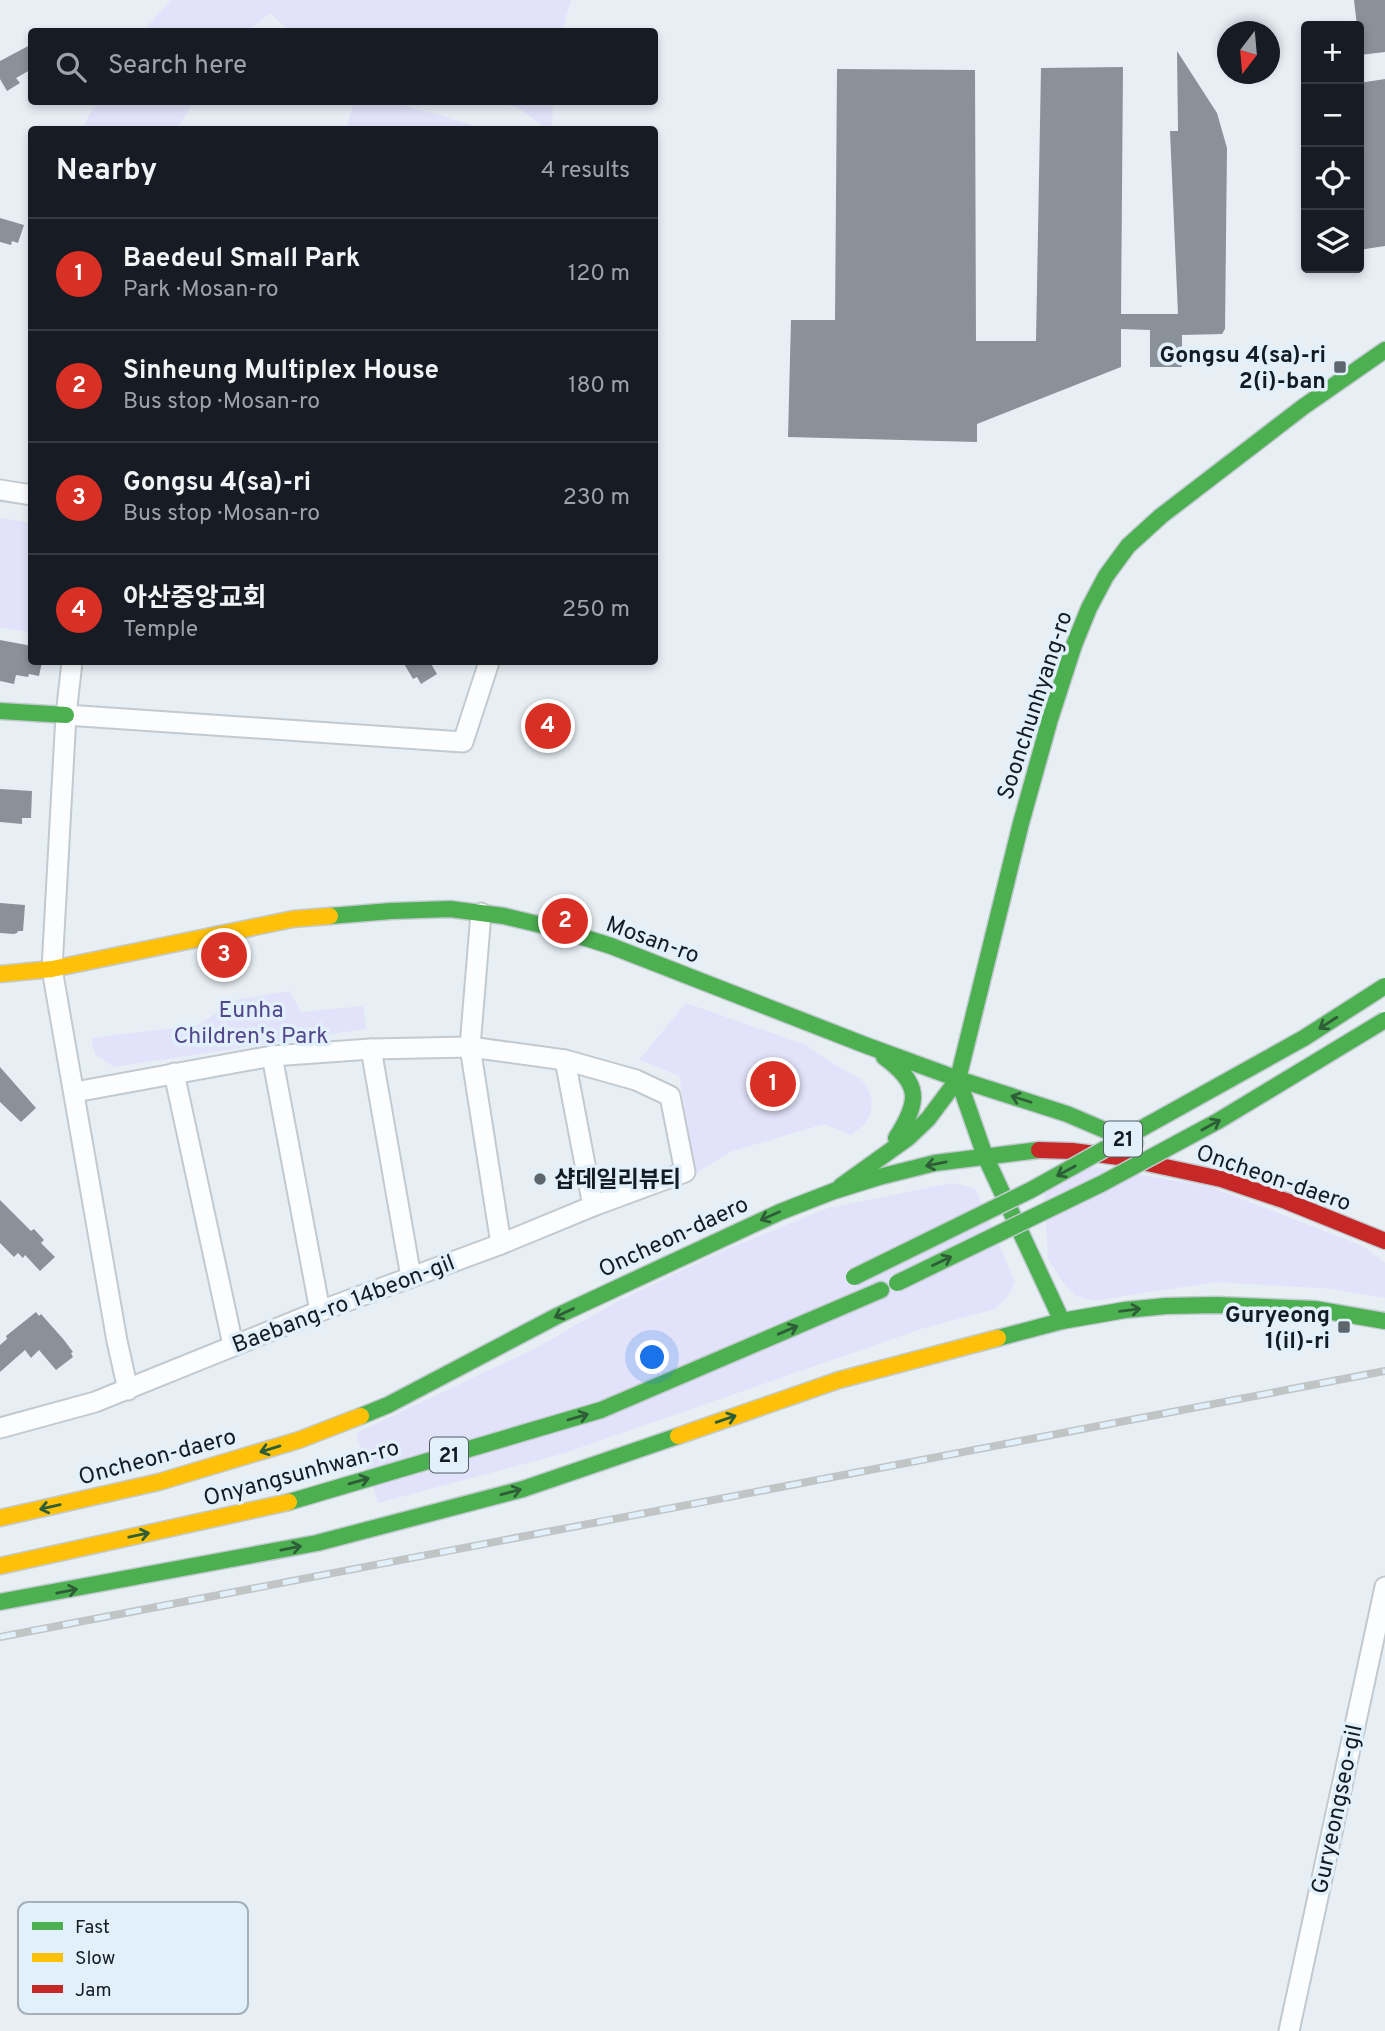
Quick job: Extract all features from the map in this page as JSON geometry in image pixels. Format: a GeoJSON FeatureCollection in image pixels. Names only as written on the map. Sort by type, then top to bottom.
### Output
{"type":"FeatureCollection","features":[{"type":"Feature","properties":{"kind":"main road","name":"Soonchunhyang-ro"},"geometry":{"type":"LineString","coordinates":[[958,1079],[1021,823],[1050,719],[1074,645],[1089,608],[1107,576],[1128,546],[1161,516],[1303,407],[1385,350]]}},
{"type":"Feature","properties":{"kind":"main road"},"geometry":{"type":"LineString","coordinates":[[0,711],[66,715]]}},
{"type":"Feature","properties":{"kind":"main road","name":"Mosan-ro"},"geometry":{"type":"LineString","coordinates":[[0,974],[52,970],[293,919],[450,909],[504,916],[611,946],[865,1045],[958,1079],[1068,1114],[1221,1179]]}},
{"type":"Feature","properties":{"kind":"main road","name":"21"},"geometry":{"type":"LineString","coordinates":[[848,1280],[1042,1184],[1304,1038],[1385,986]]}},
{"type":"Feature","properties":{"kind":"main road","name":"Onyangsunhwan-ro"},"geometry":{"type":"LineString","coordinates":[[0,1566],[279,1505],[601,1410],[881,1290],[1103,1183],[1218,1121],[1385,1020]]}},
{"type":"Feature","properties":{"kind":"main road"},"geometry":{"type":"LineString","coordinates":[[865,1045],[893,1063],[906,1077],[912,1085],[915,1101],[897,1137],[878,1158]]}},
{"type":"Feature","properties":{"kind":"main road"},"geometry":{"type":"LineString","coordinates":[[958,1079],[985,1156],[1062,1321]]}},
{"type":"Feature","properties":{"kind":"main road"},"geometry":{"type":"LineString","coordinates":[[834,1191],[908,1138],[929,1119],[958,1079]]}},
{"type":"Feature","properties":{"kind":"main road","name":"Oncheon-daero"},"geometry":{"type":"LineString","coordinates":[[0,1518],[159,1482],[312,1435],[388,1405],[556,1316],[780,1212],[834,1191],[935,1163],[1038,1150],[1119,1157],[1221,1179],[1299,1206],[1385,1241]]}},
{"type":"Feature","properties":{"kind":"main road"},"geometry":{"type":"LineString","coordinates":[[0,1602],[317,1543],[498,1496],[839,1380],[1062,1321],[1139,1309],[1217,1305],[1315,1309],[1385,1321]]}},
{"type":"Feature","properties":{"kind":"main road"},"geometry":{"type":"LineString","coordinates":[[688,1356],[724,1343],[760,1325]]}},
{"type":"Feature","properties":{"kind":"street"},"geometry":{"type":"LineString","coordinates":[[0,490],[28,494]]}},
{"type":"Feature","properties":{"kind":"street"},"geometry":{"type":"LineString","coordinates":[[72,665],[66,715],[52,970],[128,1390]]}},
{"type":"Feature","properties":{"kind":"street"},"geometry":{"type":"LineString","coordinates":[[66,715],[463,743],[488,665]]}},
{"type":"Feature","properties":{"kind":"street"},"geometry":{"type":"LineString","coordinates":[[481,914],[470,1047],[501,1244]]}},
{"type":"Feature","properties":{"kind":"street"},"geometry":{"type":"LineString","coordinates":[[75,1092],[272,1056],[371,1049],[470,1047],[565,1060],[593,1206]]}},
{"type":"Feature","properties":{"kind":"street"},"geometry":{"type":"LineString","coordinates":[[371,1049],[411,1277]]}},
{"type":"Feature","properties":{"kind":"street"},"geometry":{"type":"LineString","coordinates":[[272,1056],[320,1311]]}},
{"type":"Feature","properties":{"kind":"street","name":"Baebang-ro 14beon-gil"},"geometry":{"type":"LineString","coordinates":[[0,1428],[95,1402],[128,1390],[233,1345],[685,1172],[670,1096],[636,1080],[565,1060]]}},
{"type":"Feature","properties":{"kind":"street"},"geometry":{"type":"LineString","coordinates":[[174,1073],[233,1345]]}},
{"type":"Feature","properties":{"kind":"street","name":"Guryeongseo-gil"},"geometry":{"type":"LineString","coordinates":[[1289,2031],[1385,1587]]}},
{"type":"Feature","properties":{"kind":"green space"},"geometry":{"type":"Polygon","coordinates":[[[171,0],[571,0],[563,28],[286,28],[270,13],[252,28],[146,28],[171,0]]]}},
{"type":"Feature","properties":{"kind":"green space"},"geometry":{"type":"Polygon","coordinates":[[[94,105],[191,105],[179,126],[84,126],[94,105]]]}},
{"type":"Feature","properties":{"kind":"green space"},"geometry":{"type":"Polygon","coordinates":[[[353,105],[403,105],[477,126],[347,126],[353,105]]]}},
{"type":"Feature","properties":{"kind":"green space"},"geometry":{"type":"Polygon","coordinates":[[[508,105],[553,105],[552,126],[542,126],[519,108],[508,105]]]}},
{"type":"Feature","properties":{"kind":"green space"},"geometry":{"type":"Polygon","coordinates":[[[0,518],[28,523],[28,632],[0,628],[0,518]]]}},
{"type":"Feature","properties":{"kind":"green space","name":"Eunha Children's Park"},"geometry":{"type":"Polygon","coordinates":[[[290,991],[301,1012],[363,1006],[366,1029],[114,1067],[95,1054],[91,1038],[198,1025],[239,999],[290,991]]]}},
{"type":"Feature","properties":{"kind":"green space"},"geometry":{"type":"Polygon","coordinates":[[[686,1003],[806,1045],[861,1079],[872,1100],[871,1112],[865,1124],[851,1135],[824,1124],[730,1152],[695,1174],[679,1076],[639,1060],[686,1003]]]}},
{"type":"Feature","properties":{"kind":"green space"},"geometry":{"type":"Polygon","coordinates":[[[1073,1163],[1211,1187],[1363,1246],[1385,1263],[1385,1298],[1333,1289],[1215,1282],[1094,1301],[1076,1296],[1064,1284],[1048,1259],[1044,1187],[1073,1163]]]}},
{"type":"Feature","properties":{"kind":"green space"},"geometry":{"type":"Polygon","coordinates":[[[952,1183],[975,1188],[1015,1282],[1008,1296],[995,1309],[924,1328],[565,1453],[378,1503],[356,1433],[534,1349],[616,1302],[727,1249],[828,1208],[952,1183]]]}},
{"type":"Feature","properties":{"kind":"building"},"geometry":{"type":"Polygon","coordinates":[[[1354,0],[1385,0],[1385,52],[1364,55],[1364,21],[1356,21],[1354,0]]]}},
{"type":"Feature","properties":{"kind":"building"},"geometry":{"type":"Polygon","coordinates":[[[28,46],[28,71],[16,78],[20,83],[7,91],[0,79],[0,61],[28,46]]]}},
{"type":"Feature","properties":{"kind":"building"},"geometry":{"type":"Polygon","coordinates":[[[1177,51],[1217,113],[1227,148],[1225,329],[1222,334],[1182,335],[1182,367],[1150,367],[1150,330],[1121,329],[1121,367],[977,424],[977,442],[788,437],[791,320],[835,320],[837,69],[975,70],[976,341],[1036,341],[1041,68],[1123,67],[1121,314],[1178,314],[1170,131],[1178,131],[1177,51]]]}},
{"type":"Feature","properties":{"kind":"building"},"geometry":{"type":"Polygon","coordinates":[[[1385,79],[1385,246],[1364,249],[1364,84],[1385,79]]]}},
{"type":"Feature","properties":{"kind":"building"},"geometry":{"type":"Polygon","coordinates":[[[0,218],[24,225],[18,243],[12,241],[11,245],[0,242],[0,218]]]}},
{"type":"Feature","properties":{"kind":"building"},"geometry":{"type":"Polygon","coordinates":[[[0,640],[28,645],[28,665],[41,665],[39,676],[16,675],[14,684],[0,681],[0,640]]]}},
{"type":"Feature","properties":{"kind":"building"},"geometry":{"type":"Polygon","coordinates":[[[405,665],[432,665],[437,674],[421,684],[417,677],[413,679],[405,665]]]}},
{"type":"Feature","properties":{"kind":"building"},"geometry":{"type":"Polygon","coordinates":[[[0,789],[32,791],[31,818],[22,818],[22,824],[0,822],[0,789]]]}},
{"type":"Feature","properties":{"kind":"building"},"geometry":{"type":"Polygon","coordinates":[[[0,903],[25,905],[23,931],[14,934],[0,933],[0,903]]]}},
{"type":"Feature","properties":{"kind":"building"},"geometry":{"type":"Polygon","coordinates":[[[0,1067],[36,1108],[21,1122],[0,1102],[0,1067]]]}},
{"type":"Feature","properties":{"kind":"building"},"geometry":{"type":"Polygon","coordinates":[[[0,1200],[31,1231],[34,1229],[44,1240],[41,1243],[55,1257],[40,1271],[25,1255],[23,1258],[18,1253],[14,1257],[0,1243],[0,1200]]]}},
{"type":"Feature","properties":{"kind":"building"},"geometry":{"type":"Polygon","coordinates":[[[36,1312],[39,1316],[41,1314],[64,1340],[73,1352],[73,1357],[56,1370],[39,1350],[31,1358],[25,1350],[0,1372],[0,1345],[7,1339],[6,1336],[36,1312]]]}},
{"type":"Feature","properties":{"kind":"railway"},"geometry":{"type":"LineString","coordinates":[[0,1637],[1385,1371]]}},
{"type":"Feature","properties":{"kind":"traffic: fast"},"geometry":{"type":"LineString","coordinates":[[841,1186],[908,1138],[928,1119],[958,1079],[1021,823],[1050,719],[1074,645],[1106,576],[1128,546],[1161,516],[1303,407],[1385,350]]}},
{"type":"Feature","properties":{"kind":"traffic: fast"},"geometry":{"type":"LineString","coordinates":[[0,711],[66,715]]}},
{"type":"Feature","properties":{"kind":"traffic: fast"},"geometry":{"type":"LineString","coordinates":[[330,916],[450,909],[504,916],[554,928],[611,946],[958,1079],[1067,1114],[1135,1143]]}},
{"type":"Feature","properties":{"kind":"traffic: fast"},"geometry":{"type":"LineString","coordinates":[[854,1277],[1031,1190],[1304,1038],[1385,986]]}},
{"type":"Feature","properties":{"kind":"traffic: fast"},"geometry":{"type":"LineString","coordinates":[[897,1283],[1103,1183],[1218,1121],[1385,1020]]}},
{"type":"Feature","properties":{"kind":"traffic: fast"},"geometry":{"type":"LineString","coordinates":[[884,1057],[905,1076],[913,1094],[909,1114],[896,1138]]}},
{"type":"Feature","properties":{"kind":"traffic: fast"},"geometry":{"type":"LineString","coordinates":[[958,1079],[985,1156],[1062,1321]]}},
{"type":"Feature","properties":{"kind":"traffic: fast"},"geometry":{"type":"LineString","coordinates":[[361,1416],[388,1405],[557,1316],[780,1212],[834,1191],[935,1163],[1039,1150]]}},
{"type":"Feature","properties":{"kind":"traffic: fast"},"geometry":{"type":"LineString","coordinates":[[289,1502],[601,1410],[881,1290]]}},
{"type":"Feature","properties":{"kind":"traffic: fast"},"geometry":{"type":"LineString","coordinates":[[998,1338],[1062,1321],[1166,1306],[1315,1309],[1385,1321]]}},
{"type":"Feature","properties":{"kind":"traffic: fast"},"geometry":{"type":"LineString","coordinates":[[0,1602],[317,1543],[523,1489],[678,1436]]}},
{"type":"Feature","properties":{"kind":"traffic: slow"},"geometry":{"type":"LineString","coordinates":[[0,974],[52,969],[293,919],[330,916]]}},
{"type":"Feature","properties":{"kind":"traffic: slow"},"geometry":{"type":"LineString","coordinates":[[678,1436],[839,1380],[998,1338]]}},
{"type":"Feature","properties":{"kind":"traffic: slow"},"geometry":{"type":"LineString","coordinates":[[0,1518],[159,1482],[299,1440],[361,1416]]}},
{"type":"Feature","properties":{"kind":"traffic: slow"},"geometry":{"type":"LineString","coordinates":[[0,1566],[289,1502]]}},
{"type":"Feature","properties":{"kind":"traffic: jam"},"geometry":{"type":"LineString","coordinates":[[1039,1150],[1119,1157],[1221,1179],[1286,1201],[1385,1241]]}},
{"type":"Feature","properties":{"kind":"place","name":"Gongsu 4(sa)-ri 2(i)-ban"},"geometry":{"type":"Point","coordinates":[1340,367]}},
{"type":"Feature","properties":{"kind":"place","name":"아산중앙교회"},"geometry":{"type":"Point","coordinates":[548,726]}},
{"type":"Feature","properties":{"kind":"place","name":"Sinheung Multiplex House"},"geometry":{"type":"Point","coordinates":[565,921]}},
{"type":"Feature","properties":{"kind":"place","name":"Gongsu 4(sa)-ri"},"geometry":{"type":"Point","coordinates":[224,955]}},
{"type":"Feature","properties":{"kind":"place","name":"Baedeul Small Park"},"geometry":{"type":"Point","coordinates":[773,1084]}},
{"type":"Feature","properties":{"kind":"place","name":"샵데일리뷰티"},"geometry":{"type":"Point","coordinates":[540,1179]}},
{"type":"Feature","properties":{"kind":"place","name":"Guryeong 1(il)-ri"},"geometry":{"type":"Point","coordinates":[1344,1327]}}]}
